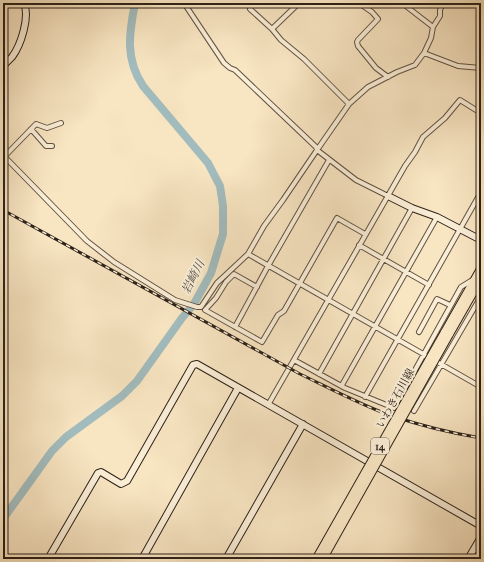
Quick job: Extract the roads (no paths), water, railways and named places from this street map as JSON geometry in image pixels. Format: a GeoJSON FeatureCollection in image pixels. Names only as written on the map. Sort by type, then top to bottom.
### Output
{"type":"FeatureCollection","features":[{"type":"Feature","properties":{"kind":"main road","name":"いわき石川線"},"geometry":{"type":"LineString","coordinates":[[316,559],[479,279],[481,268]]}},
{"type":"Feature","properties":{"kind":"main road","name":"いわき石川線"},"geometry":{"type":"LineString","coordinates":[[323,559],[446,334]]}},
{"type":"Feature","properties":{"kind":"street"},"geometry":{"type":"LineString","coordinates":[[3,66],[12,57],[22,37],[25,24],[24,3]]}},
{"type":"Feature","properties":{"kind":"street"},"geometry":{"type":"LineString","coordinates":[[184,3],[224,63],[235,70],[329,160],[356,180],[412,208],[437,217],[481,240]]}},
{"type":"Feature","properties":{"kind":"street"},"geometry":{"type":"LineString","coordinates":[[272,29],[299,3]]}},
{"type":"Feature","properties":{"kind":"street"},"geometry":{"type":"LineString","coordinates":[[359,3],[372,12],[378,19],[358,40],[358,46],[376,68],[388,77]]}},
{"type":"Feature","properties":{"kind":"street"},"geometry":{"type":"LineString","coordinates":[[402,3],[433,27]]}},
{"type":"Feature","properties":{"kind":"street"},"geometry":{"type":"LineString","coordinates":[[61,123],[47,128],[36,124],[4,156],[100,253],[175,300],[201,307],[217,283],[248,254],[264,226],[349,104],[368,87],[397,72],[415,65],[431,38],[433,27],[440,16],[440,10],[443,3]]}},
{"type":"Feature","properties":{"kind":"street"},"geometry":{"type":"LineString","coordinates":[[250,9],[272,29],[281,40],[304,59],[349,104]]}},
{"type":"Feature","properties":{"kind":"street"},"geometry":{"type":"LineString","coordinates":[[424,52],[458,66],[481,68]]}},
{"type":"Feature","properties":{"kind":"street"},"geometry":{"type":"LineString","coordinates":[[268,405],[365,234],[423,137],[445,118],[460,100],[479,110]]}},
{"type":"Feature","properties":{"kind":"street"},"geometry":{"type":"LineString","coordinates":[[31,129],[46,146],[52,146]]}},
{"type":"Feature","properties":{"kind":"street"},"geometry":{"type":"LineString","coordinates":[[235,327],[329,160]]}},
{"type":"Feature","properties":{"kind":"street"},"geometry":{"type":"LineString","coordinates":[[366,397],[481,192]]}},
{"type":"Feature","properties":{"kind":"street"},"geometry":{"type":"LineString","coordinates":[[319,374],[412,208]]}},
{"type":"Feature","properties":{"kind":"street"},"geometry":{"type":"LineString","coordinates":[[342,385],[437,217]]}},
{"type":"Feature","properties":{"kind":"street"},"geometry":{"type":"LineString","coordinates":[[257,287],[234,274],[226,282],[216,298],[205,310],[262,342],[278,315],[284,310],[300,284],[337,218],[365,234]]}},
{"type":"Feature","properties":{"kind":"street"},"geometry":{"type":"LineString","coordinates":[[359,245],[429,285]]}},
{"type":"Feature","properties":{"kind":"street"},"geometry":{"type":"LineString","coordinates":[[248,254],[481,386]]}},
{"type":"Feature","properties":{"kind":"street"},"geometry":{"type":"LineString","coordinates":[[294,360],[366,397],[394,408],[461,287],[467,282],[479,279],[480,298],[414,411]]}},
{"type":"Feature","properties":{"kind":"street"},"geometry":{"type":"LineString","coordinates":[[418,332],[438,299],[450,305]]}},
{"type":"Feature","properties":{"kind":"street"},"geometry":{"type":"LineString","coordinates":[[48,559],[98,473],[102,472],[121,484],[127,481],[193,365],[197,364],[481,526]]}},
{"type":"Feature","properties":{"kind":"street"},"geometry":{"type":"LineString","coordinates":[[142,559],[238,388]]}},
{"type":"Feature","properties":{"kind":"street"},"geometry":{"type":"LineString","coordinates":[[226,559],[303,424]]}},
{"type":"Feature","properties":{"kind":"street"},"geometry":{"type":"LineString","coordinates":[[468,559],[481,537]]}},
{"type":"Feature","properties":{"kind":"waterway","name":"岩崎川"},"geometry":{"type":"LineString","coordinates":[[3,519],[52,451],[66,437],[122,396],[137,381],[182,318],[194,304],[211,273],[223,234],[223,206],[220,186],[208,163],[143,86],[133,66],[130,36],[135,3]]}},
{"type":"Feature","properties":{"kind":"railway"},"geometry":{"type":"LineString","coordinates":[[3,210],[300,374],[344,396],[400,419],[481,438]]}}]}
